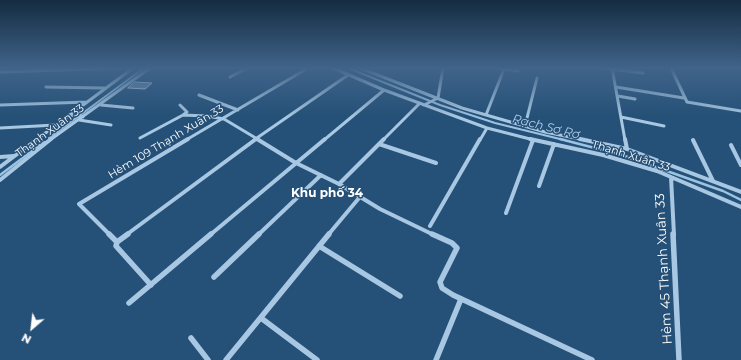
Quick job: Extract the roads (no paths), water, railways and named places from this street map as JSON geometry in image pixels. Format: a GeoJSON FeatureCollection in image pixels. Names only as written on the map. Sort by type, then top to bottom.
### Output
{"type":"FeatureCollection","features":[{"type":"Feature","properties":{"kind":"street"},"geometry":{"type":"LineString","coordinates":[[0,167],[110,85]]}},
{"type":"Feature","properties":{"kind":"street","name":"Thạnh Xuân 33"},"geometry":{"type":"LineString","coordinates":[[0,180],[128,85]]}},
{"type":"Feature","properties":{"kind":"street","name":"Hẻm 109 Thạnh Xuân 33"},"geometry":{"type":"LineString","coordinates":[[117,242],[79,204],[280,85]]}},
{"type":"Feature","properties":{"kind":"street"},"geometry":{"type":"LineString","coordinates":[[151,285],[116,246],[117,242],[256,139],[334,85]]}},
{"type":"Feature","properties":{"kind":"street","name":"Thạnh Xuân 33"},"geometry":{"type":"LineString","coordinates":[[372,85],[487,128],[533,140],[603,155],[671,177],[741,207]]}},
{"type":"Feature","properties":{"kind":"street"},"geometry":{"type":"LineString","coordinates":[[404,85],[486,115],[525,126],[627,149],[741,192]]}},
{"type":"Feature","properties":{"kind":"street"},"geometry":{"type":"LineString","coordinates":[[438,98],[440,85]]}},
{"type":"Feature","properties":{"kind":"street"},"geometry":{"type":"LineString","coordinates":[[486,115],[498,85]]}},
{"type":"Feature","properties":{"kind":"street"},"geometry":{"type":"LineString","coordinates":[[525,126],[535,85]]}},
{"type":"Feature","properties":{"kind":"street"},"geometry":{"type":"LineString","coordinates":[[678,85],[687,102],[741,111]]}},
{"type":"Feature","properties":{"kind":"street"},"geometry":{"type":"LineString","coordinates":[[46,87],[106,88]]}},
{"type":"Feature","properties":{"kind":"street"},"geometry":{"type":"LineString","coordinates":[[627,149],[616,87],[684,98]]}},
{"type":"Feature","properties":{"kind":"street"},"geometry":{"type":"LineString","coordinates":[[129,303],[384,90]]}},
{"type":"Feature","properties":{"kind":"street"},"geometry":{"type":"LineString","coordinates":[[199,95],[238,110]]}},
{"type":"Feature","properties":{"kind":"street"},"geometry":{"type":"LineString","coordinates":[[618,96],[635,99]]}},
{"type":"Feature","properties":{"kind":"street"},"geometry":{"type":"LineString","coordinates":[[339,184],[422,104],[438,98]]}},
{"type":"Feature","properties":{"kind":"street"},"geometry":{"type":"LineString","coordinates":[[0,105],[87,102]]}},
{"type":"Feature","properties":{"kind":"street"},"geometry":{"type":"LineString","coordinates":[[101,105],[133,108]]}},
{"type":"Feature","properties":{"kind":"street"},"geometry":{"type":"LineString","coordinates":[[140,138],[187,112],[180,105]]}},
{"type":"Feature","properties":{"kind":"street"},"geometry":{"type":"LineString","coordinates":[[70,115],[83,117]]}},
{"type":"Feature","properties":{"kind":"street"},"geometry":{"type":"LineString","coordinates":[[183,115],[207,116],[224,119],[296,163],[339,184],[359,198],[402,221],[452,243],[457,248],[440,282],[442,288],[461,299],[592,360]]}},
{"type":"Feature","properties":{"kind":"street"},"geometry":{"type":"LineString","coordinates":[[621,117],[664,126]]}},
{"type":"Feature","properties":{"kind":"street"},"geometry":{"type":"LineString","coordinates":[[79,120],[111,125]]}},
{"type":"Feature","properties":{"kind":"street"},"geometry":{"type":"LineString","coordinates":[[0,128],[57,125]]}},
{"type":"Feature","properties":{"kind":"street"},"geometry":{"type":"LineString","coordinates":[[430,226],[487,128]]}},
{"type":"Feature","properties":{"kind":"street"},"geometry":{"type":"LineString","coordinates":[[506,214],[533,140]]}},
{"type":"Feature","properties":{"kind":"street"},"geometry":{"type":"LineString","coordinates":[[693,140],[713,182]]}},
{"type":"Feature","properties":{"kind":"street"},"geometry":{"type":"LineString","coordinates":[[379,144],[436,163]]}},
{"type":"Feature","properties":{"kind":"street"},"geometry":{"type":"LineString","coordinates":[[539,186],[554,144]]}},
{"type":"Feature","properties":{"kind":"street"},"geometry":{"type":"LineString","coordinates":[[731,145],[741,165]]}},
{"type":"Feature","properties":{"kind":"street"},"geometry":{"type":"LineString","coordinates":[[0,157],[14,156]]}},
{"type":"Feature","properties":{"kind":"street"},"geometry":{"type":"LineString","coordinates":[[214,277],[321,175]]}},
{"type":"Feature","properties":{"kind":"street","name":"Hẻm 45 Thạnh Xuân 33"},"geometry":{"type":"LineString","coordinates":[[671,177],[679,360]]}},
{"type":"Feature","properties":{"kind":"street"},"geometry":{"type":"LineString","coordinates":[[226,360],[359,198]]}},
{"type":"Feature","properties":{"kind":"street"},"geometry":{"type":"LineString","coordinates":[[319,246],[400,296]]}},
{"type":"Feature","properties":{"kind":"street"},"geometry":{"type":"LineString","coordinates":[[436,360],[461,299]]}},
{"type":"Feature","properties":{"kind":"street"},"geometry":{"type":"LineString","coordinates":[[261,318],[317,360]]}},
{"type":"Feature","properties":{"kind":"street"},"geometry":{"type":"LineString","coordinates":[[191,338],[208,360]]}},
{"type":"Feature","properties":{"kind":"waterway"},"geometry":{"type":"LineString","coordinates":[[49,138],[121,85]]}},
{"type":"Feature","properties":{"kind":"waterway","name":"Rạch Sơ Rơ"},"geometry":{"type":"LineString","coordinates":[[390,85],[440,105],[495,123],[561,139]]}},
{"type":"Feature","properties":{"kind":"waterway","name":"Rạch Sơ Rơ"},"geometry":{"type":"LineString","coordinates":[[561,139],[622,155],[723,191],[741,200]]}},
{"type":"Feature","properties":{"kind":"waterway"},"geometry":{"type":"LineString","coordinates":[[0,175],[44,142]]}},
{"type":"Feature","properties":{"kind":"district","name":"Khu phố 34"},"geometry":{"type":"Point","coordinates":[327,193]}}]}
